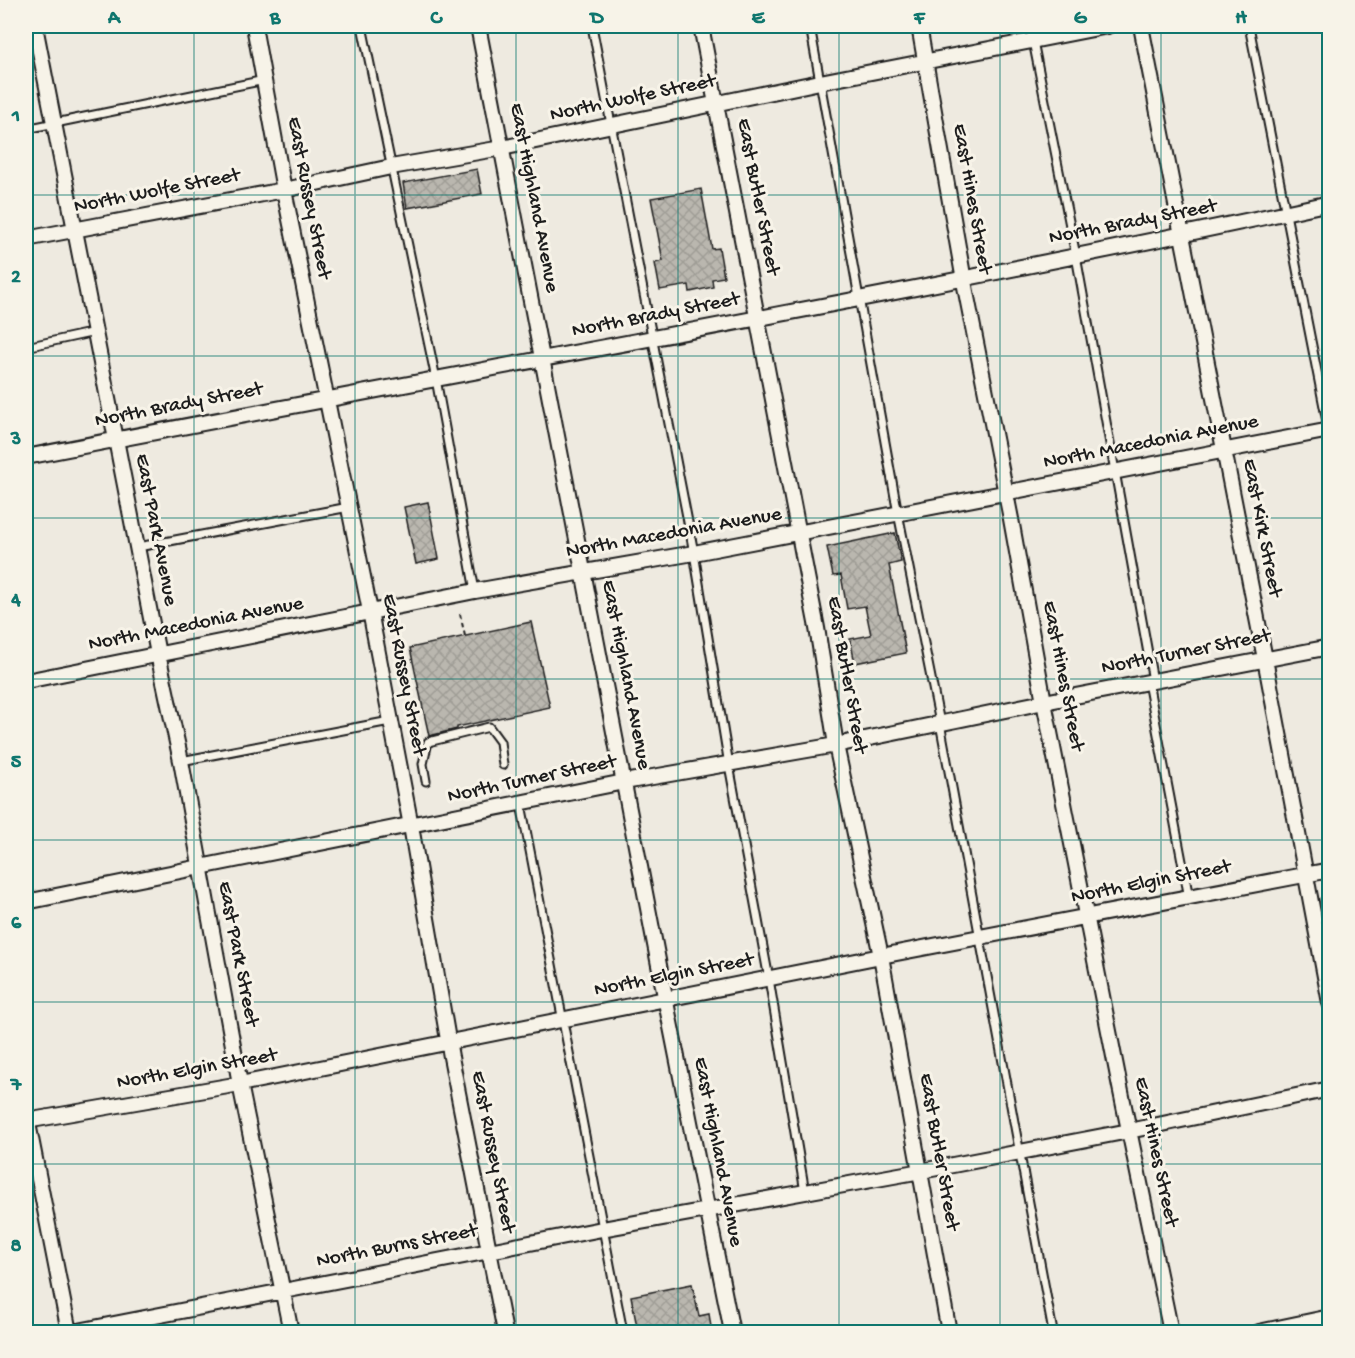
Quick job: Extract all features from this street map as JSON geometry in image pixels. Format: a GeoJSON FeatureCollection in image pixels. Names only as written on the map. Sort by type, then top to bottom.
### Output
{"type":"FeatureCollection","features":[{"type":"Feature","properties":{"kind":"street","name":"East Park Avenue"},"geometry":{"type":"LineString","coordinates":[[35,26],[158,654]]}},
{"type":"Feature","properties":{"kind":"street","name":"East Russey Street"},"geometry":{"type":"LineString","coordinates":[[254,26],[284,190],[370,611],[411,826],[451,1057],[505,1332]]}},
{"type":"Feature","properties":{"kind":"street","name":"East Highland Avenue"},"geometry":{"type":"LineString","coordinates":[[478,26],[665,1000],[732,1332]]}},
{"type":"Feature","properties":{"kind":"street","name":"East Butler Street"},"geometry":{"type":"LineString","coordinates":[[701,26],[817,628],[836,745],[881,956],[949,1332]]}},
{"type":"Feature","properties":{"kind":"street","name":"East Hines Street"},"geometry":{"type":"LineString","coordinates":[[919,26],[1044,702],[1129,1131],[1172,1332]]}},
{"type":"Feature","properties":{"kind":"street","name":"North Wolfe Street"},"geometry":{"type":"LineString","coordinates":[[26,239],[284,190],[391,167],[502,148],[820,82],[1108,26]]}},
{"type":"Feature","properties":{"kind":"street","name":"East Kirk Street"},"geometry":{"type":"LineString","coordinates":[[1141,26],[1265,658],[1329,1003]]}},
{"type":"Feature","properties":{"kind":"street","name":"North Brady Street"},"geometry":{"type":"LineString","coordinates":[[26,457],[965,278],[1329,203]]}},
{"type":"Feature","properties":{"kind":"street","name":"North Macedonia Avenue"},"geometry":{"type":"LineString","coordinates":[[26,681],[370,611],[694,553],[1329,431]]}},
{"type":"Feature","properties":{"kind":"street","name":"North Turner Street"},"geometry":{"type":"LineString","coordinates":[[26,902],[624,782],[836,745],[1329,647]]}},
{"type":"Feature","properties":{"kind":"street","name":"East Park Street"},"geometry":{"type":"LineString","coordinates":[[158,654],[181,761],[240,1084],[291,1332]]}},
{"type":"Feature","properties":{"kind":"street","name":"North Elgin Street"},"geometry":{"type":"LineString","coordinates":[[26,1118],[240,1084],[881,956],[1329,870]]}},
{"type":"Feature","properties":{"kind":"street","name":"North Burns Street"},"geometry":{"type":"LineString","coordinates":[[71,1332],[602,1228],[1129,1131],[1329,1089]]}},
{"type":"Feature","properties":{"kind":"street"},"geometry":{"type":"LineString","coordinates":[[26,1118],[71,1332]]}},
{"type":"Feature","properties":{"kind":"street"},"geometry":{"type":"LineString","coordinates":[[1259,1332],[1329,1317]]}},
{"type":"Feature","properties":{"kind":"lane"},"geometry":{"type":"LineString","coordinates":[[362,26],[436,379],[475,591]]}},
{"type":"Feature","properties":{"kind":"lane"},"geometry":{"type":"LineString","coordinates":[[592,26],[694,553],[805,1192]]}},
{"type":"Feature","properties":{"kind":"lane"},"geometry":{"type":"LineString","coordinates":[[810,26],[898,514],[940,723],[1053,1332]]}},
{"type":"Feature","properties":{"kind":"lane"},"geometry":{"type":"LineString","coordinates":[[1030,26],[1076,256],[1189,898]]}},
{"type":"Feature","properties":{"kind":"lane"},"geometry":{"type":"LineString","coordinates":[[1249,26],[1288,212],[1329,431]]}},
{"type":"Feature","properties":{"kind":"lane"},"geometry":{"type":"LineString","coordinates":[[26,129],[265,80]]}},
{"type":"Feature","properties":{"kind":"lane"},"geometry":{"type":"LineString","coordinates":[[26,347],[95,332]]}},
{"type":"Feature","properties":{"kind":"lane"},"geometry":{"type":"LineString","coordinates":[[138,547],[349,507]]}},
{"type":"Feature","properties":{"kind":"lane"},"geometry":{"type":"LineString","coordinates":[[181,761],[390,721]]}},
{"type":"Feature","properties":{"kind":"lane"},"geometry":{"type":"LineString","coordinates":[[426,781],[423,764],[428,742],[475,729],[489,727],[500,742],[503,765]]}},
{"type":"Feature","properties":{"kind":"lane"},"geometry":{"type":"LineString","coordinates":[[521,804],[623,1332]]}},
{"type":"Feature","properties":{"kind":"path"},"geometry":{"type":"LineString","coordinates":[[460,614],[465,636]]}},
{"type":"Feature","properties":{"kind":"building"},"geometry":{"type":"Polygon","coordinates":[[[477,169],[482,194],[407,208],[403,183],[477,169]]]}},
{"type":"Feature","properties":{"kind":"building"},"geometry":{"type":"Polygon","coordinates":[[[701,189],[712,249],[719,248],[724,277],[712,279],[713,287],[690,292],[689,285],[660,290],[655,263],[663,261],[651,198],[701,189]]]}},
{"type":"Feature","properties":{"kind":"building"},"geometry":{"type":"Polygon","coordinates":[[[428,502],[439,559],[416,564],[404,507],[428,502]]]}},
{"type":"Feature","properties":{"kind":"building"},"geometry":{"type":"Polygon","coordinates":[[[895,533],[901,562],[889,565],[906,653],[855,663],[850,639],[871,635],[865,606],[847,609],[841,575],[833,576],[827,547],[895,533]]]}},
{"type":"Feature","properties":{"kind":"building"},"geometry":{"type":"Polygon","coordinates":[[[531,622],[550,707],[457,727],[457,729],[429,736],[410,648],[531,622]]]}},
{"type":"Feature","properties":{"kind":"building"},"geometry":{"type":"Polygon","coordinates":[[[692,1284],[699,1316],[709,1314],[711,1327],[700,1329],[701,1332],[638,1332],[631,1296],[692,1284]]]}}]}
